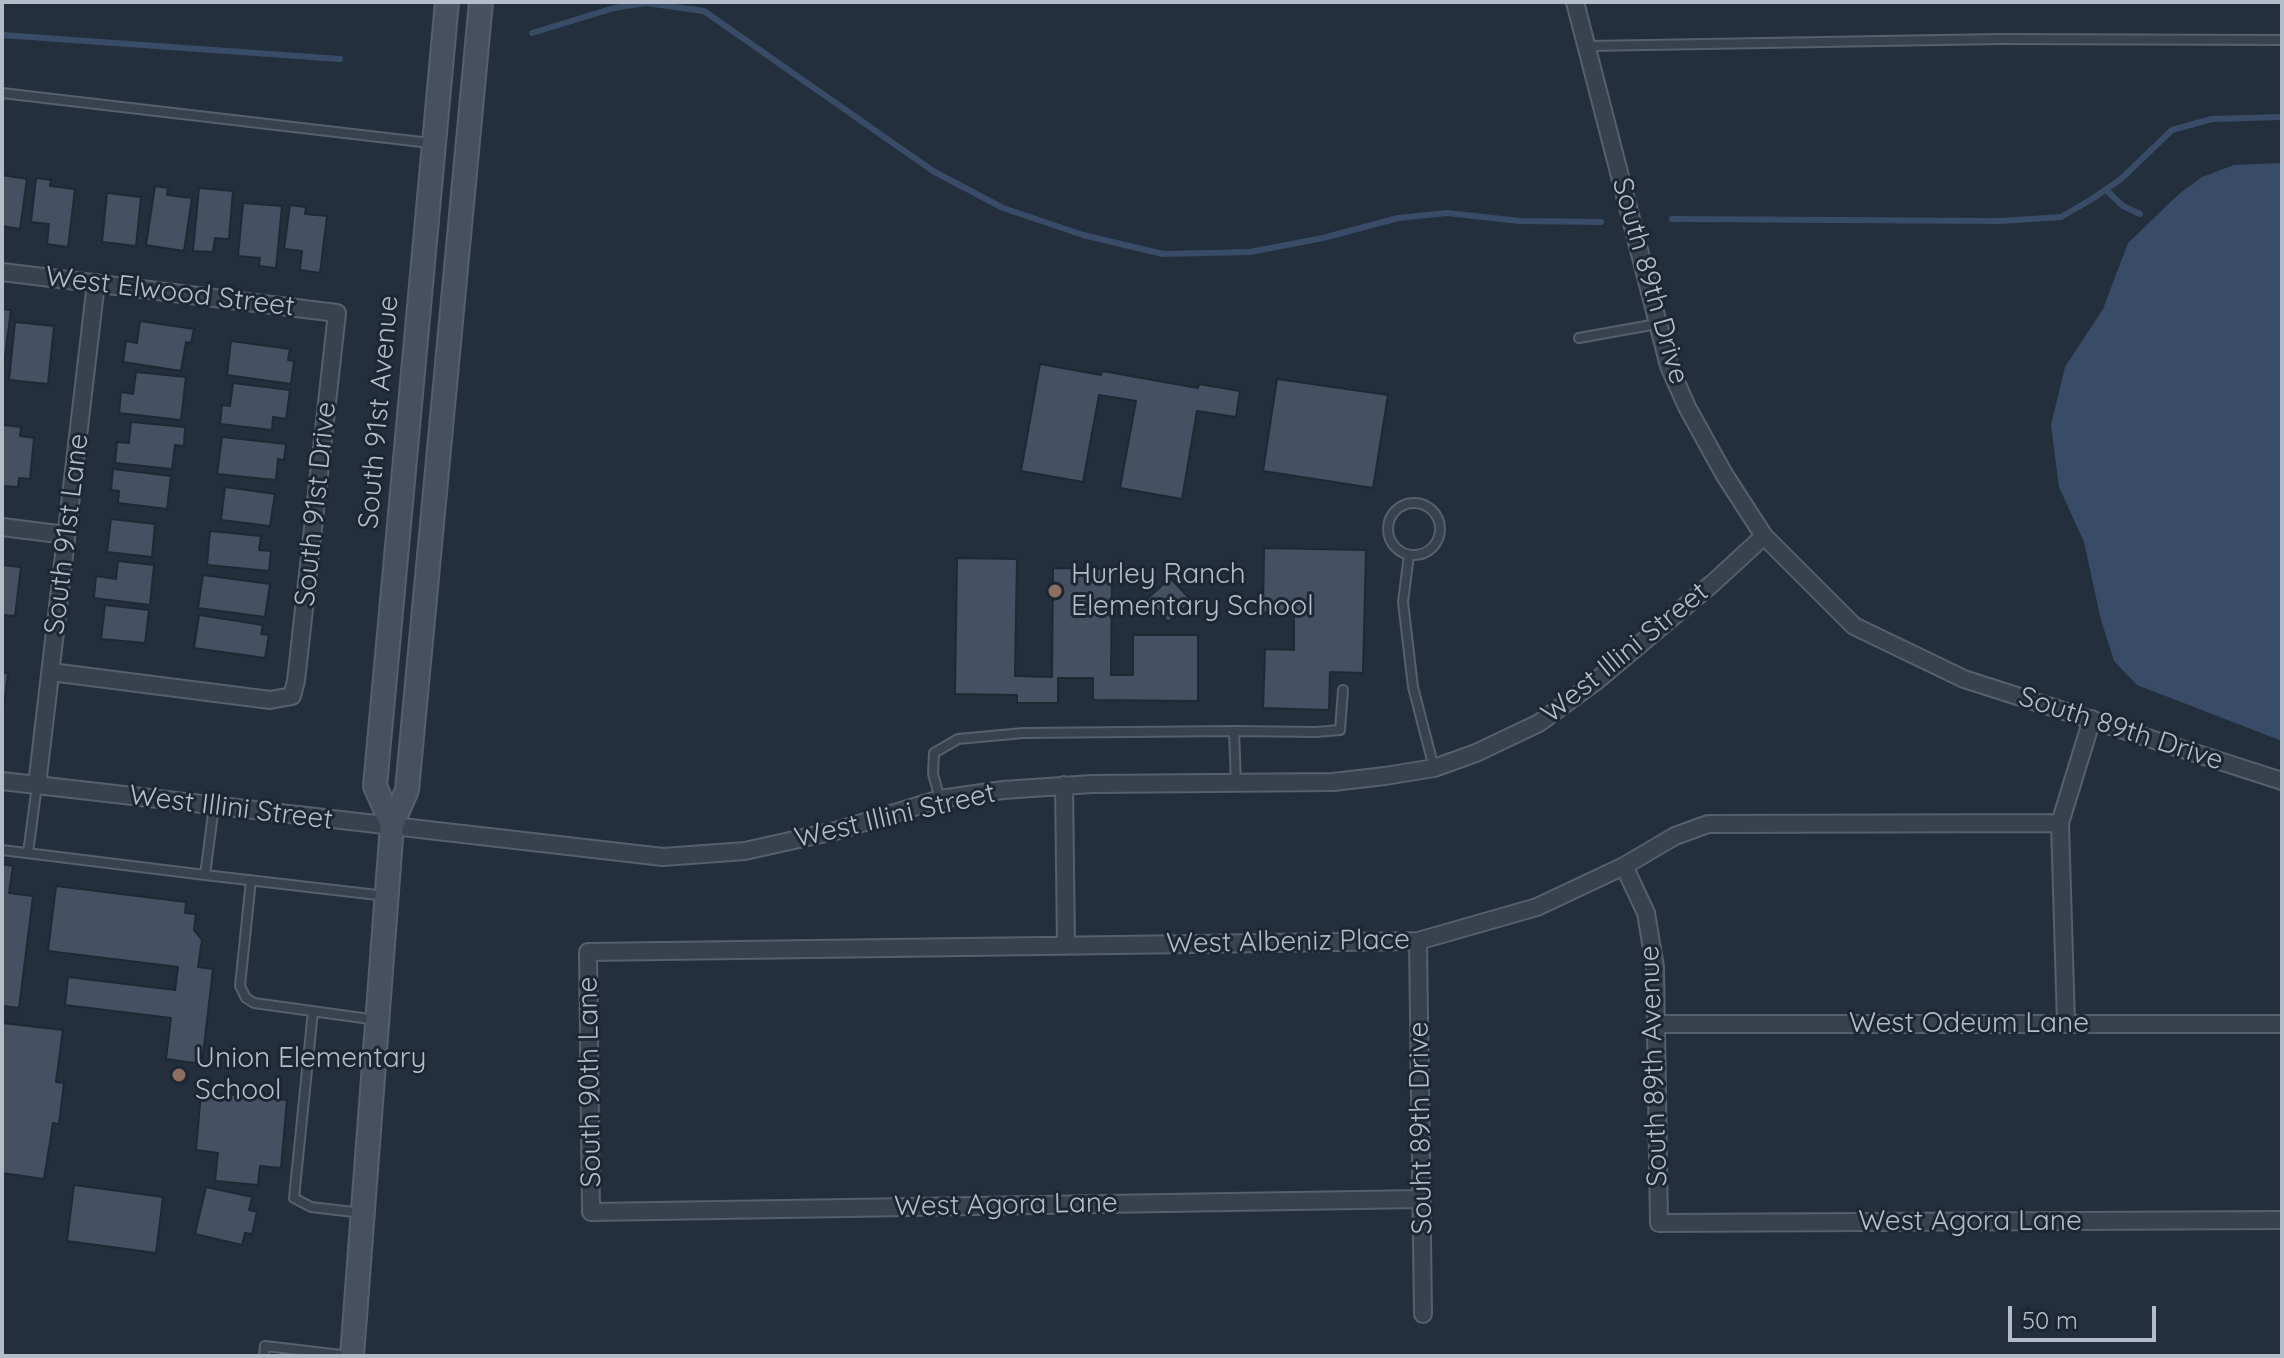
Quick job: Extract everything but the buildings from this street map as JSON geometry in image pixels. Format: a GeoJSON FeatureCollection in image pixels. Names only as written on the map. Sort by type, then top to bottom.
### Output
{"type":"FeatureCollection","features":[{"type":"Feature","properties":{"kind":"main road","name":"South 91st Avenue"},"geometry":{"type":"LineString","coordinates":[[392,825],[375,786],[447,2]]}},
{"type":"Feature","properties":{"kind":"main road","name":"South 91st Avenue"},"geometry":{"type":"LineString","coordinates":[[351,1356],[392,825],[407,790],[481,2]]}},
{"type":"Feature","properties":{"kind":"street","name":"South 89th Drive"},"geometry":{"type":"LineString","coordinates":[[1575,2],[1669,366],[1687,407],[1724,474],[1764,536],[1854,626],[1964,679],[2282,781]]}},
{"type":"Feature","properties":{"kind":"street","name":"West Elwood Street"},"geometry":{"type":"LineString","coordinates":[[2,272],[337,313]]}},
{"type":"Feature","properties":{"kind":"street","name":"South 91st Lane"},"geometry":{"type":"LineString","coordinates":[[37,785],[96,283]]}},
{"type":"Feature","properties":{"kind":"street","name":"South 91st Drive"},"geometry":{"type":"LineString","coordinates":[[51,672],[270,700],[292,696],[337,313]]}},
{"type":"Feature","properties":{"kind":"street"},"geometry":{"type":"LineString","coordinates":[[2,527],[66,535]]}},
{"type":"Feature","properties":{"kind":"street","name":"West Illini Street"},"geometry":{"type":"LineString","coordinates":[[2,781],[663,857],[745,851],[839,830],[940,799],[1003,790],[1064,785],[1333,782],[1434,768],[1476,753],[1539,723],[1642,643],[1764,536]]}},
{"type":"Feature","properties":{"kind":"street"},"geometry":{"type":"LineString","coordinates":[[2066,1024],[2060,823],[2092,719]]}},
{"type":"Feature","properties":{"kind":"street"},"geometry":{"type":"LineString","coordinates":[[1064,785],[1066,946]]}},
{"type":"Feature","properties":{"kind":"street","name":"West Albeniz Place"},"geometry":{"type":"LineString","coordinates":[[588,952],[1418,941],[1537,907],[1624,866],[1675,836],[1708,824],[2060,823]]}},
{"type":"Feature","properties":{"kind":"street","name":"South 89th Avenue"},"geometry":{"type":"LineString","coordinates":[[1624,866],[1646,913],[1655,967],[1659,1223]]}},
{"type":"Feature","properties":{"kind":"street","name":"Souht 89th Drive"},"geometry":{"type":"LineString","coordinates":[[1418,941],[1423,1314]]}},
{"type":"Feature","properties":{"kind":"street","name":"South 90th Lane"},"geometry":{"type":"LineString","coordinates":[[588,952],[591,1212]]}},
{"type":"Feature","properties":{"kind":"street","name":"West Odeum Lane"},"geometry":{"type":"LineString","coordinates":[[1656,1024],[2282,1024]]}},
{"type":"Feature","properties":{"kind":"street","name":"West Agora Lane"},"geometry":{"type":"LineString","coordinates":[[591,1212],[1421,1199]]}},
{"type":"Feature","properties":{"kind":"street","name":"West Agora Lane"},"geometry":{"type":"LineString","coordinates":[[1659,1223],[2282,1220]]}},
{"type":"Feature","properties":{"kind":"lane"},"geometry":{"type":"LineString","coordinates":[[1586,46],[2000,39],[2282,40]]}},
{"type":"Feature","properties":{"kind":"lane"},"geometry":{"type":"LineString","coordinates":[[2,93],[434,143]]}},
{"type":"Feature","properties":{"kind":"lane"},"geometry":{"type":"LineString","coordinates":[[1579,338],[1657,324]]}},
{"type":"Feature","properties":{"kind":"lane"},"geometry":{"type":"LineString","coordinates":[[1418,503],[1438,517],[1441,534],[1433,549],[1426,554],[1409,555],[1394,546],[1387,530],[1393,513],[1400,506],[1418,503]]}},
{"type":"Feature","properties":{"kind":"lane"},"geometry":{"type":"LineString","coordinates":[[1409,555],[1403,602],[1413,687],[1434,768]]}},
{"type":"Feature","properties":{"kind":"lane"},"geometry":{"type":"LineString","coordinates":[[940,799],[933,774],[934,753],[958,739],[1023,733],[1340,730],[1343,690]]}},
{"type":"Feature","properties":{"kind":"lane"},"geometry":{"type":"LineString","coordinates":[[1234,731],[1236,784]]}},
{"type":"Feature","properties":{"kind":"lane"},"geometry":{"type":"LineString","coordinates":[[28,853],[37,785]]}},
{"type":"Feature","properties":{"kind":"lane"},"geometry":{"type":"LineString","coordinates":[[205,875],[214,806]]}},
{"type":"Feature","properties":{"kind":"lane"},"geometry":{"type":"LineString","coordinates":[[2,850],[387,896]]}},
{"type":"Feature","properties":{"kind":"lane"},"geometry":{"type":"LineString","coordinates":[[251,880],[240,977],[242,993],[254,1003],[377,1020]]}},
{"type":"Feature","properties":{"kind":"lane"},"geometry":{"type":"LineString","coordinates":[[313,1011],[294,1198],[311,1207],[364,1214]]}},
{"type":"Feature","properties":{"kind":"lane"},"geometry":{"type":"LineString","coordinates":[[264,1356],[265,1346],[351,1356]]}},
{"type":"Feature","properties":{"kind":"water"},"geometry":{"type":"Polygon","coordinates":[[[2282,163],[2282,741],[2137,685],[2114,661],[2101,620],[2084,542],[2059,487],[2051,425],[2065,367],[2103,309],[2128,243],[2179,194],[2202,177],[2234,165],[2282,163]]]}},
{"type":"Feature","properties":{"kind":"waterway"},"geometry":{"type":"LineString","coordinates":[[532,33],[614,8],[646,3],[704,11],[933,171],[1003,208],[1083,235],[1163,254],[1250,252],[1323,238],[1398,218],[1447,213],[1520,221],[1601,222]]}},
{"type":"Feature","properties":{"kind":"waterway"},"geometry":{"type":"LineString","coordinates":[[2,35],[340,59]]}},
{"type":"Feature","properties":{"kind":"waterway"},"geometry":{"type":"LineString","coordinates":[[1672,219],[2000,221],[2061,217],[2121,179],[2172,130],[2212,119],[2282,117]]}},
{"type":"Feature","properties":{"kind":"waterway"},"geometry":{"type":"LineString","coordinates":[[2106,190],[2123,206],[2140,214]]}},
{"type":"Feature","properties":{"kind":"place","name":"Hurley Ranch Elementary School"},"geometry":{"type":"Point","coordinates":[1055,591]}},
{"type":"Feature","properties":{"kind":"place","name":"Union Elementary School"},"geometry":{"type":"Point","coordinates":[179,1075]}}]}
